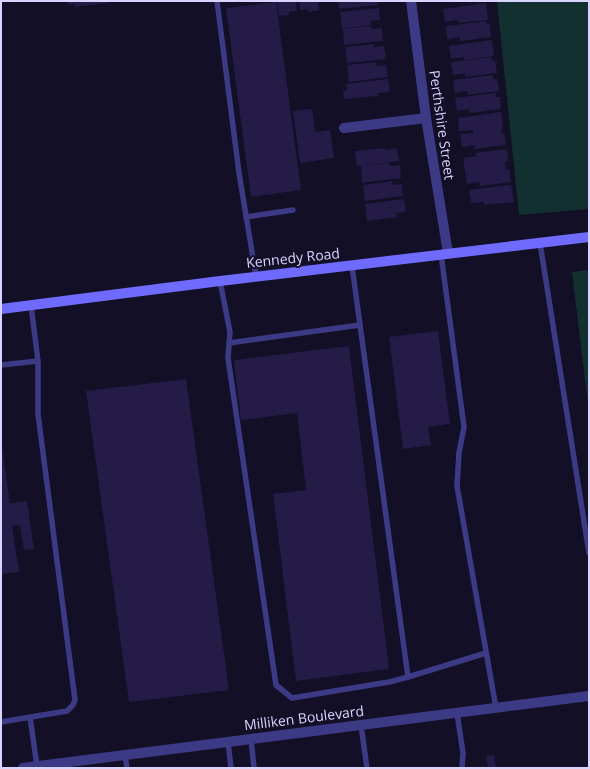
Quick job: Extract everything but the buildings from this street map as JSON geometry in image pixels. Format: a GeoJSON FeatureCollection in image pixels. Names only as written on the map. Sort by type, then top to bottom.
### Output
{"type":"FeatureCollection","features":[{"type":"Feature","properties":{"kind":"main road","name":"Kennedy Road"},"geometry":{"type":"LineString","coordinates":[[1,309],[220,280],[352,266],[589,237]]}},
{"type":"Feature","properties":{"kind":"street","name":"Perthshire Street"},"geometry":{"type":"LineString","coordinates":[[411,1],[444,254]]}},
{"type":"Feature","properties":{"kind":"street"},"geometry":{"type":"LineString","coordinates":[[344,128],[426,118]]}},
{"type":"Feature","properties":{"kind":"street","name":"Milliken Boulevard"},"geometry":{"type":"LineString","coordinates":[[23,768],[589,696]]}},
{"type":"Feature","properties":{"kind":"lane"},"geometry":{"type":"LineString","coordinates":[[217,1],[246,217],[256,276]]}},
{"type":"Feature","properties":{"kind":"lane"},"geometry":{"type":"LineString","coordinates":[[246,217],[293,210]]}},
{"type":"Feature","properties":{"kind":"lane"},"geometry":{"type":"LineString","coordinates":[[540,242],[589,553]]}},
{"type":"Feature","properties":{"kind":"lane"},"geometry":{"type":"LineString","coordinates":[[444,254],[464,427],[459,453],[457,486],[496,708]]}},
{"type":"Feature","properties":{"kind":"lane"},"geometry":{"type":"LineString","coordinates":[[352,266],[408,676]]}},
{"type":"Feature","properties":{"kind":"lane"},"geometry":{"type":"LineString","coordinates":[[220,280],[230,332],[228,358],[276,685],[292,698],[389,682],[486,653]]}},
{"type":"Feature","properties":{"kind":"lane"},"geometry":{"type":"LineString","coordinates":[[1,722],[67,711],[73,705],[75,700],[38,414],[38,361],[31,305]]}},
{"type":"Feature","properties":{"kind":"lane"},"geometry":{"type":"LineString","coordinates":[[229,343],[360,325]]}},
{"type":"Feature","properties":{"kind":"lane"},"geometry":{"type":"LineString","coordinates":[[1,365],[38,361]]}},
{"type":"Feature","properties":{"kind":"lane"},"geometry":{"type":"LineString","coordinates":[[457,713],[463,753],[462,768]]}},
{"type":"Feature","properties":{"kind":"lane"},"geometry":{"type":"LineString","coordinates":[[30,717],[38,766]]}},
{"type":"Feature","properties":{"kind":"lane"},"geometry":{"type":"LineString","coordinates":[[361,725],[367,768]]}},
{"type":"Feature","properties":{"kind":"lane"},"geometry":{"type":"LineString","coordinates":[[251,739],[254,768]]}},
{"type":"Feature","properties":{"kind":"lane"},"geometry":{"type":"LineString","coordinates":[[228,742],[231,768]]}},
{"type":"Feature","properties":{"kind":"lane"},"geometry":{"type":"LineString","coordinates":[[125,755],[127,768]]}},
{"type":"Feature","properties":{"kind":"green space"},"geometry":{"type":"Polygon","coordinates":[[[497,1],[589,1],[589,209],[519,215],[497,1]]]}},
{"type":"Feature","properties":{"kind":"green space"},"geometry":{"type":"Polygon","coordinates":[[[589,270],[589,412],[572,272],[589,270]]]}}]}
